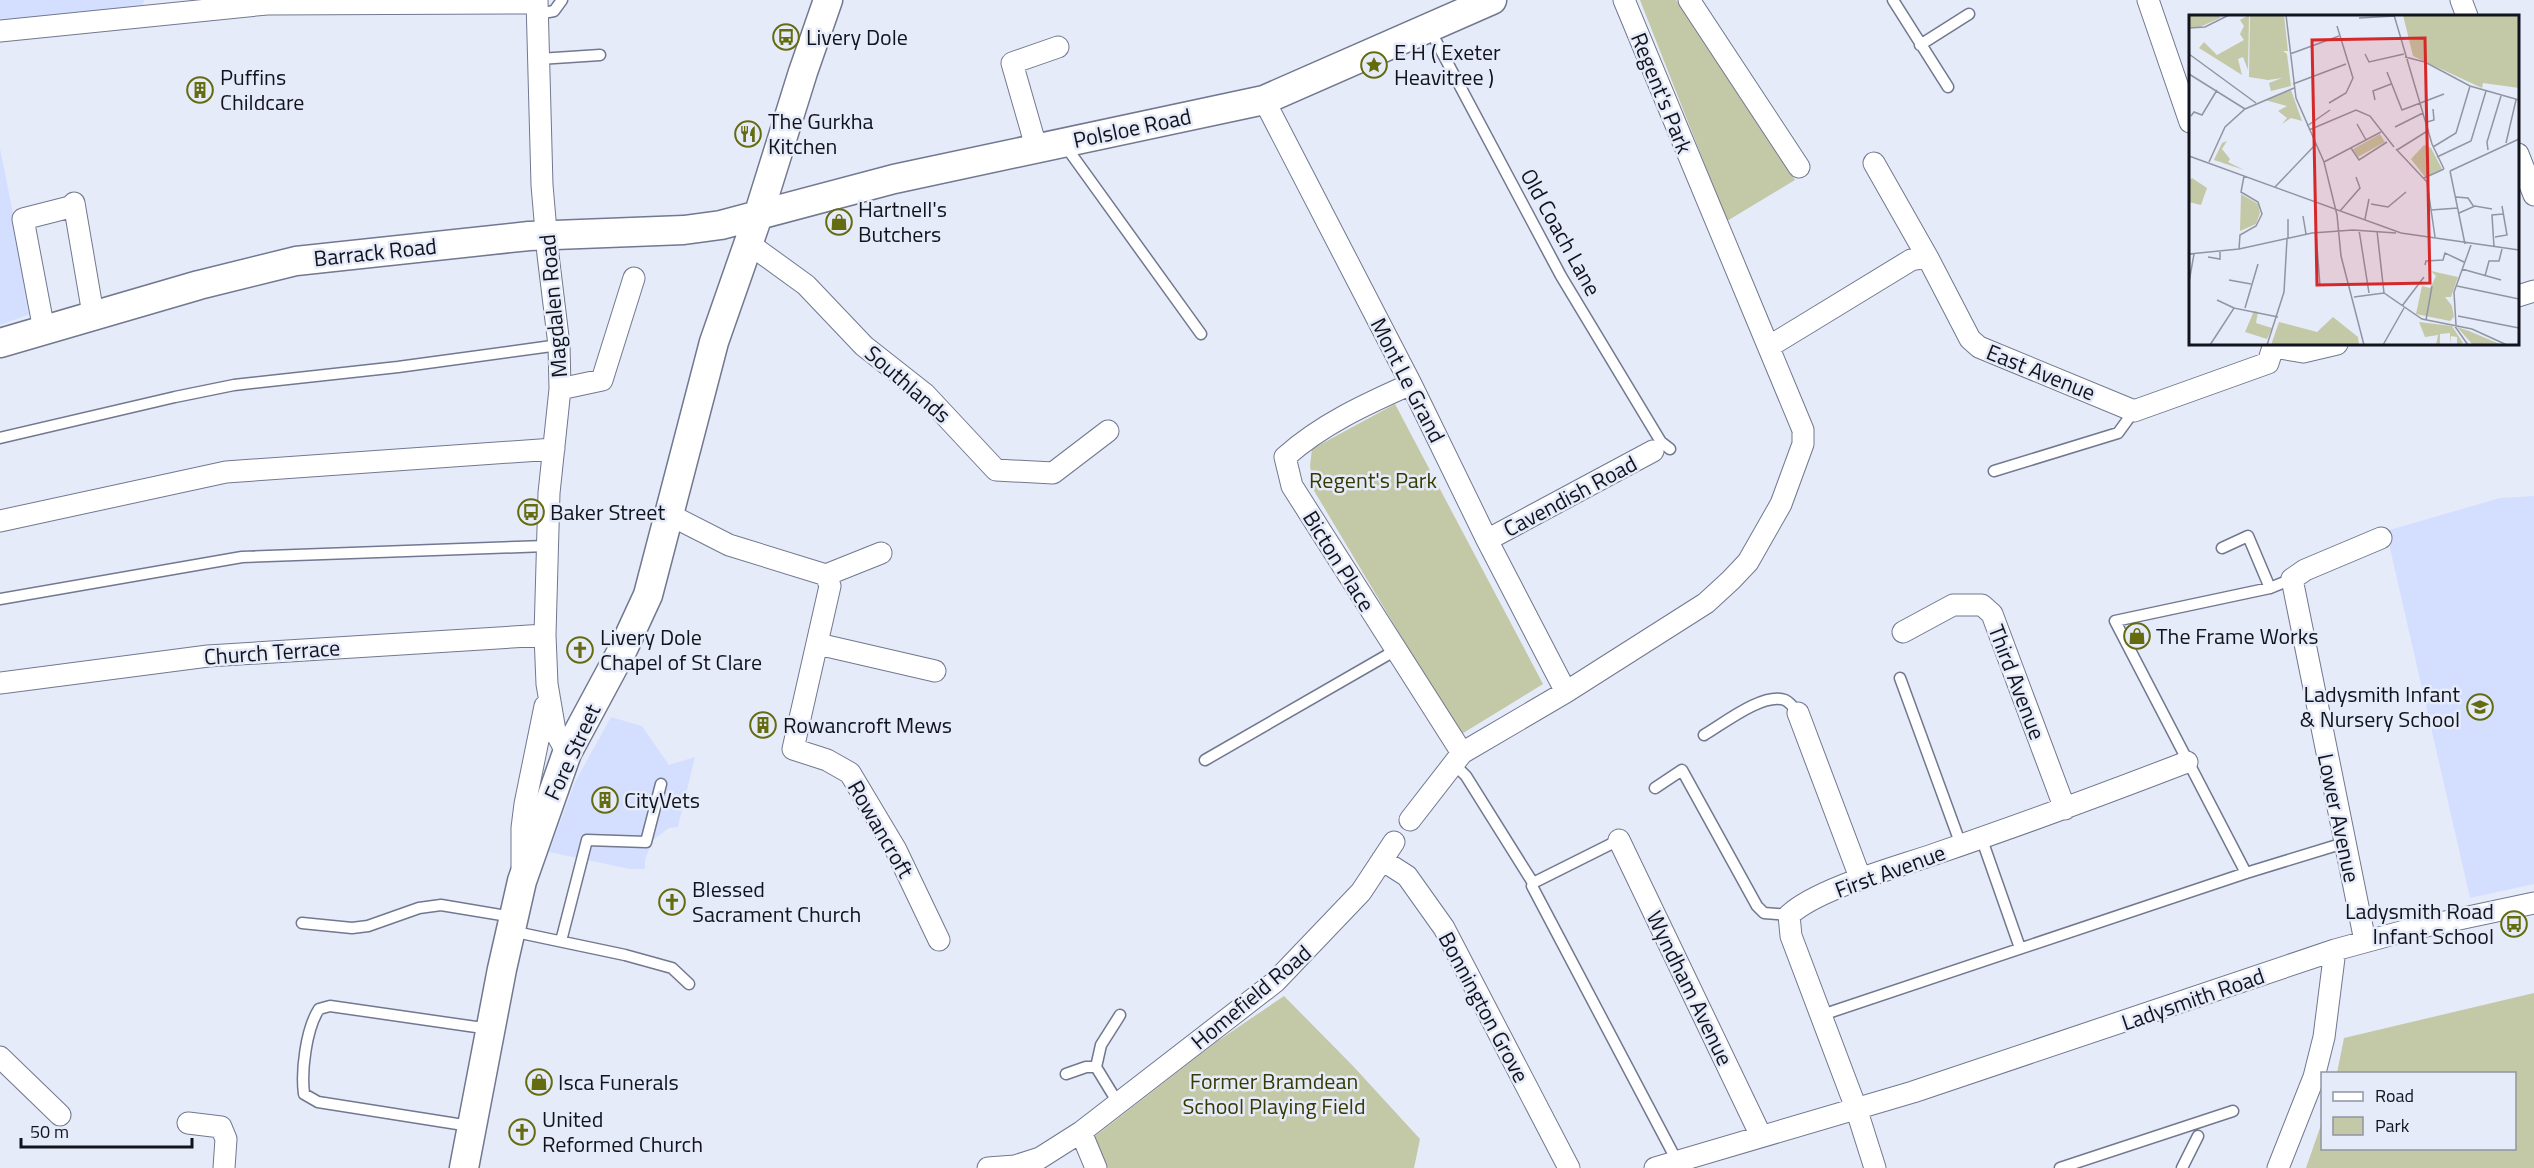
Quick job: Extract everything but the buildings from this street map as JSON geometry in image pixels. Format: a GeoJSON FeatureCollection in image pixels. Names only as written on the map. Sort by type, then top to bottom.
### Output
{"type":"FeatureCollection","features":[{"type":"Feature","properties":{"kind":"street","name":"Fore Street"},"geometry":{"type":"LineString","coordinates":[[464,1168],[490,1029],[522,881],[567,753],[624,647],[648,595],[714,342],[758,216],[828,0]]}},
{"type":"Feature","properties":{"kind":"street","name":"Polsloe Road"},"geometry":{"type":"LineString","coordinates":[[758,216],[806,201],[894,179],[1264,100],[1429,27],[1451,8],[1492,0]]}},
{"type":"Feature","properties":{"kind":"street","name":"Regent's Park"},"geometry":{"type":"LineString","coordinates":[[1458,758],[1706,603],[1737,574],[1756,550],[1781,504],[1803,444],[1803,430],[1770,346],[1715,224],[1624,0]]}},
{"type":"Feature","properties":{"kind":"street"},"geometry":{"type":"LineString","coordinates":[[1689,0],[1799,167]]}},
{"type":"Feature","properties":{"kind":"street"},"geometry":{"type":"LineString","coordinates":[[2148,0],[2189,119]]}},
{"type":"Feature","properties":{"kind":"street"},"geometry":{"type":"LineString","coordinates":[[2461,0],[2467,15]]}},
{"type":"Feature","properties":{"kind":"street"},"geometry":{"type":"LineString","coordinates":[[0,31],[267,4],[537,5]]}},
{"type":"Feature","properties":{"kind":"street","name":"Magdalen Road"},"geometry":{"type":"LineString","coordinates":[[537,5],[546,234],[559,345],[560,389],[546,546],[545,635],[547,684],[555,731],[567,753]]}},
{"type":"Feature","properties":{"kind":"street"},"geometry":{"type":"LineString","coordinates":[[1050,146],[1012,63],[1058,47]]}},
{"type":"Feature","properties":{"kind":"street","name":"Mont Le Grand"},"geometry":{"type":"LineString","coordinates":[[1264,100],[1411,384],[1487,540],[1566,692]]}},
{"type":"Feature","properties":{"kind":"street"},"geometry":{"type":"LineString","coordinates":[[2519,159],[2534,195]]}},
{"type":"Feature","properties":{"kind":"street","name":"East Avenue"},"geometry":{"type":"LineString","coordinates":[[1874,163],[1972,343],[2134,411]]}},
{"type":"Feature","properties":{"kind":"street"},"geometry":{"type":"LineString","coordinates":[[44,330],[23,219],[74,205],[93,314]]}},
{"type":"Feature","properties":{"kind":"street","name":"Barrack Road"},"geometry":{"type":"LineString","coordinates":[[0,342],[93,314],[296,261],[546,234],[684,230],[721,225],[758,216]]}},
{"type":"Feature","properties":{"kind":"street","name":"Southlands"},"geometry":{"type":"LineString","coordinates":[[748,243],[806,285],[864,346],[925,394],[996,470],[1053,474],[1108,430]]}},
{"type":"Feature","properties":{"kind":"street"},"geometry":{"type":"LineString","coordinates":[[1770,346],[1911,260],[1926,256]]}},
{"type":"Feature","properties":{"kind":"street"},"geometry":{"type":"LineString","coordinates":[[560,389],[602,380],[634,278]]}},
{"type":"Feature","properties":{"kind":"street"},"geometry":{"type":"LineString","coordinates":[[2519,295],[2534,291]]}},
{"type":"Feature","properties":{"kind":"street"},"geometry":{"type":"LineString","coordinates":[[2134,411],[2268,363],[2274,345],[2303,352],[2333,345]]}},
{"type":"Feature","properties":{"kind":"street","name":"Bicton Place"},"geometry":{"type":"LineString","coordinates":[[1411,384],[1354,410],[1305,439],[1285,457],[1292,486],[1396,650],[1458,758]]}},
{"type":"Feature","properties":{"kind":"street"},"geometry":{"type":"LineString","coordinates":[[0,521],[226,472],[554,449]]}},
{"type":"Feature","properties":{"kind":"street","name":"Cavendish Road"},"geometry":{"type":"LineString","coordinates":[[1487,540],[1661,450]]}},
{"type":"Feature","properties":{"kind":"street"},"geometry":{"type":"LineString","coordinates":[[670,515],[729,545],[826,575],[881,554]]}},
{"type":"Feature","properties":{"kind":"street"},"geometry":{"type":"LineString","coordinates":[[2292,579],[2305,570],[2380,538]]}},
{"type":"Feature","properties":{"kind":"street","name":"Rowancroft"},"geometry":{"type":"LineString","coordinates":[[826,575],[830,586],[793,749],[827,760],[850,773],[896,850],[939,940]]}},
{"type":"Feature","properties":{"kind":"street","name":"Lower Avenue"},"geometry":{"type":"LineString","coordinates":[[2292,579],[2365,941]]}},
{"type":"Feature","properties":{"kind":"street","name":"Third Avenue"},"geometry":{"type":"LineString","coordinates":[[1903,632],[1953,605],[1983,605],[1992,614],[2065,809]]}},
{"type":"Feature","properties":{"kind":"street","name":"Church Terrace"},"geometry":{"type":"LineString","coordinates":[[0,682],[208,656],[545,635]]}},
{"type":"Feature","properties":{"kind":"street"},"geometry":{"type":"LineString","coordinates":[[818,644],[935,671]]}},
{"type":"Feature","properties":{"kind":"street","name":"Magdalen Road"},"geometry":{"type":"LineString","coordinates":[[522,881],[522,828],[525,804],[543,725],[547,684]]}},
{"type":"Feature","properties":{"kind":"street"},"geometry":{"type":"LineString","coordinates":[[1797,713],[1861,880]]}},
{"type":"Feature","properties":{"kind":"street"},"geometry":{"type":"LineString","coordinates":[[1410,820],[1458,758]]}},
{"type":"Feature","properties":{"kind":"street","name":"First Avenue"},"geometry":{"type":"LineString","coordinates":[[1790,915],[1809,900],[2065,809],[2187,762]]}},
{"type":"Feature","properties":{"kind":"street","name":"Wyndham Avenue"},"geometry":{"type":"LineString","coordinates":[[1619,840],[1761,1136]]}},
{"type":"Feature","properties":{"kind":"street","name":"Homefield Road"},"geometry":{"type":"LineString","coordinates":[[988,1168],[1015,1166],[1040,1158],[1081,1132],[1275,982],[1355,899],[1394,842]]}},
{"type":"Feature","properties":{"kind":"street","name":"Bonnington Grove"},"geometry":{"type":"LineString","coordinates":[[1382,860],[1407,876],[1444,928],[1569,1168]]}},
{"type":"Feature","properties":{"kind":"street","name":"Ladysmith Road"},"geometry":{"type":"LineString","coordinates":[[1661,1166],[1924,1089],[2335,950],[2365,941],[2534,903]]}},
{"type":"Feature","properties":{"kind":"street"},"geometry":{"type":"LineString","coordinates":[[1790,915],[1791,936],[1856,1108],[1875,1168]]}},
{"type":"Feature","properties":{"kind":"street"},"geometry":{"type":"LineString","coordinates":[[2278,1168],[2314,1077],[2324,1037],[2335,950]]}},
{"type":"Feature","properties":{"kind":"street"},"geometry":{"type":"LineString","coordinates":[[0,1057],[60,1115]]}},
{"type":"Feature","properties":{"kind":"street"},"geometry":{"type":"LineString","coordinates":[[188,1123],[221,1127],[226,1139],[224,1168]]}},
{"type":"Feature","properties":{"kind":"street"},"geometry":{"type":"LineString","coordinates":[[1081,1132],[1096,1168]]}},
{"type":"Feature","properties":{"kind":"lane"},"geometry":{"type":"LineString","coordinates":[[537,5],[554,10],[562,0]]}},
{"type":"Feature","properties":{"kind":"lane"},"geometry":{"type":"LineString","coordinates":[[1893,0],[1948,87]]}},
{"type":"Feature","properties":{"kind":"lane"},"geometry":{"type":"LineString","coordinates":[[1920,45],[1969,14]]}},
{"type":"Feature","properties":{"kind":"lane","name":"Old Coach Lane"},"geometry":{"type":"LineString","coordinates":[[1429,27],[1561,276],[1661,442],[1661,450]]}},
{"type":"Feature","properties":{"kind":"lane"},"geometry":{"type":"LineString","coordinates":[[539,59],[600,55]]}},
{"type":"Feature","properties":{"kind":"lane"},"geometry":{"type":"LineString","coordinates":[[1050,146],[1201,334]]}},
{"type":"Feature","properties":{"kind":"lane"},"geometry":{"type":"LineString","coordinates":[[0,438],[234,385],[398,367],[559,345]]}},
{"type":"Feature","properties":{"kind":"lane"},"geometry":{"type":"LineString","coordinates":[[1994,471],[2118,433],[2134,411]]}},
{"type":"Feature","properties":{"kind":"lane"},"geometry":{"type":"LineString","coordinates":[[2222,548],[2248,536],[2270,588]]}},
{"type":"Feature","properties":{"kind":"lane"},"geometry":{"type":"LineString","coordinates":[[0,599],[242,557],[546,546]]}},
{"type":"Feature","properties":{"kind":"lane"},"geometry":{"type":"LineString","coordinates":[[2246,873],[2115,621],[2270,588],[2292,579]]}},
{"type":"Feature","properties":{"kind":"lane"},"geometry":{"type":"LineString","coordinates":[[1204,760],[1396,650]]}},
{"type":"Feature","properties":{"kind":"lane"},"geometry":{"type":"LineString","coordinates":[[1900,678],[1961,845]]}},
{"type":"Feature","properties":{"kind":"lane"},"geometry":{"type":"LineString","coordinates":[[1704,735],[1768,700],[1782,699],[1791,703],[1797,713]]}},
{"type":"Feature","properties":{"kind":"lane"},"geometry":{"type":"LineString","coordinates":[[1458,758],[1466,776],[1533,883],[1532,886],[1661,1166]]}},
{"type":"Feature","properties":{"kind":"lane"},"geometry":{"type":"LineString","coordinates":[[1654,788],[1682,770],[1756,906],[1764,913],[1790,915]]}},
{"type":"Feature","properties":{"kind":"lane"},"geometry":{"type":"LineString","coordinates":[[561,941],[588,840],[646,842],[661,784]]}},
{"type":"Feature","properties":{"kind":"lane"},"geometry":{"type":"LineString","coordinates":[[1981,837],[2020,948]]}},
{"type":"Feature","properties":{"kind":"lane"},"geometry":{"type":"LineString","coordinates":[[1533,883],[1619,840]]}},
{"type":"Feature","properties":{"kind":"lane"},"geometry":{"type":"LineString","coordinates":[[1822,1015],[2246,873],[2344,843]]}},
{"type":"Feature","properties":{"kind":"lane"},"geometry":{"type":"LineString","coordinates":[[302,923],[352,928],[368,926],[419,908],[441,905],[512,924],[561,941],[672,968],[689,984]]}},
{"type":"Feature","properties":{"kind":"lane"},"geometry":{"type":"LineString","coordinates":[[471,1127],[318,1101],[304,1094],[302,1080],[312,1020],[319,1009],[330,1005],[490,1029]]}},
{"type":"Feature","properties":{"kind":"lane"},"geometry":{"type":"LineString","coordinates":[[1118,1103],[1096,1067],[1101,1045],[1120,1015]]}},
{"type":"Feature","properties":{"kind":"lane"},"geometry":{"type":"LineString","coordinates":[[1066,1074],[1086,1067],[1096,1067]]}},
{"type":"Feature","properties":{"kind":"lane"},"geometry":{"type":"LineString","coordinates":[[2060,1168],[2233,1111]]}},
{"type":"Feature","properties":{"kind":"lane"},"geometry":{"type":"LineString","coordinates":[[2182,1168],[2198,1136]]}},
{"type":"Feature","properties":{"kind":"shaded area"},"geometry":{"type":"Polygon","coordinates":[[[0,0],[144,0],[141,15],[0,19],[0,0]]]}},
{"type":"Feature","properties":{"kind":"shaded area"},"geometry":{"type":"Polygon","coordinates":[[[0,148],[33,313],[0,325],[0,148]]]}},
{"type":"Feature","properties":{"kind":"shaded area","name":"Ladysmith Infant & Nursery School"},"geometry":{"type":"Polygon","coordinates":[[[2534,496],[2534,884],[2470,898],[2386,531],[2500,498],[2534,496]]]}},
{"type":"Feature","properties":{"kind":"shaded area"},"geometry":{"type":"Polygon","coordinates":[[[611,717],[642,726],[669,765],[695,757],[678,827],[669,828],[652,841],[645,860],[645,869],[630,869],[549,852],[575,782],[611,717]]]}},
{"type":"Feature","properties":{"kind":"green space"},"geometry":{"type":"Polygon","coordinates":[[[1640,0],[1676,0],[1770,138],[1795,180],[1727,221],[1640,0]]]}},
{"type":"Feature","properties":{"kind":"green space","name":"Regent's Park"},"geometry":{"type":"Polygon","coordinates":[[[1395,404],[1543,684],[1460,735],[1313,489],[1310,465],[1312,449],[1395,404]]]}},
{"type":"Feature","properties":{"kind":"green space"},"geometry":{"type":"Polygon","coordinates":[[[2534,993],[2534,1168],[2306,1168],[2321,1125],[2321,1150],[2516,1150],[2516,1072],[2337,1072],[2344,1038],[2534,993]]]}},
{"type":"Feature","properties":{"kind":"green space","name":"Former Bramdean School Playing Field"},"geometry":{"type":"Polygon","coordinates":[[[1284,996],[1420,1139],[1414,1168],[1108,1168],[1094,1137],[1215,1043],[1284,996]]]}},
{"type":"Feature","properties":{"kind":"place","name":"Livery Dole"},"geometry":{"type":"Point","coordinates":[786,37]}},
{"type":"Feature","properties":{"kind":"place","name":"E H ( Exeter Heavitree )"},"geometry":{"type":"Point","coordinates":[1374,65]}},
{"type":"Feature","properties":{"kind":"place","name":"Puffins Childcare"},"geometry":{"type":"Point","coordinates":[200,90]}},
{"type":"Feature","properties":{"kind":"place","name":"The Gurkha Kitchen"},"geometry":{"type":"Point","coordinates":[748,134]}},
{"type":"Feature","properties":{"kind":"place","name":"Hartnell's Butchers"},"geometry":{"type":"Point","coordinates":[839,222]}},
{"type":"Feature","properties":{"kind":"place","name":"Baker Street"},"geometry":{"type":"Point","coordinates":[531,512]}},
{"type":"Feature","properties":{"kind":"place","name":"The Frame Works"},"geometry":{"type":"Point","coordinates":[2137,636]}},
{"type":"Feature","properties":{"kind":"place","name":"Livery Dole Chapel of St Clare"},"geometry":{"type":"Point","coordinates":[580,650]}},
{"type":"Feature","properties":{"kind":"place","name":"Ladysmith Infant & Nursery School"},"geometry":{"type":"Point","coordinates":[2480,707]}},
{"type":"Feature","properties":{"kind":"place","name":"Rowancroft Mews"},"geometry":{"type":"Point","coordinates":[763,725]}},
{"type":"Feature","properties":{"kind":"place","name":"CityVets"},"geometry":{"type":"Point","coordinates":[605,800]}},
{"type":"Feature","properties":{"kind":"place","name":"Blessed Sacrament Church"},"geometry":{"type":"Point","coordinates":[672,902]}},
{"type":"Feature","properties":{"kind":"place","name":"Ladysmith Road Infant School"},"geometry":{"type":"Point","coordinates":[2514,924]}},
{"type":"Feature","properties":{"kind":"place","name":"Isca Funerals"},"geometry":{"type":"Point","coordinates":[539,1082]}},
{"type":"Feature","properties":{"kind":"place","name":"United Reformed Church"},"geometry":{"type":"Point","coordinates":[522,1132]}}]}
